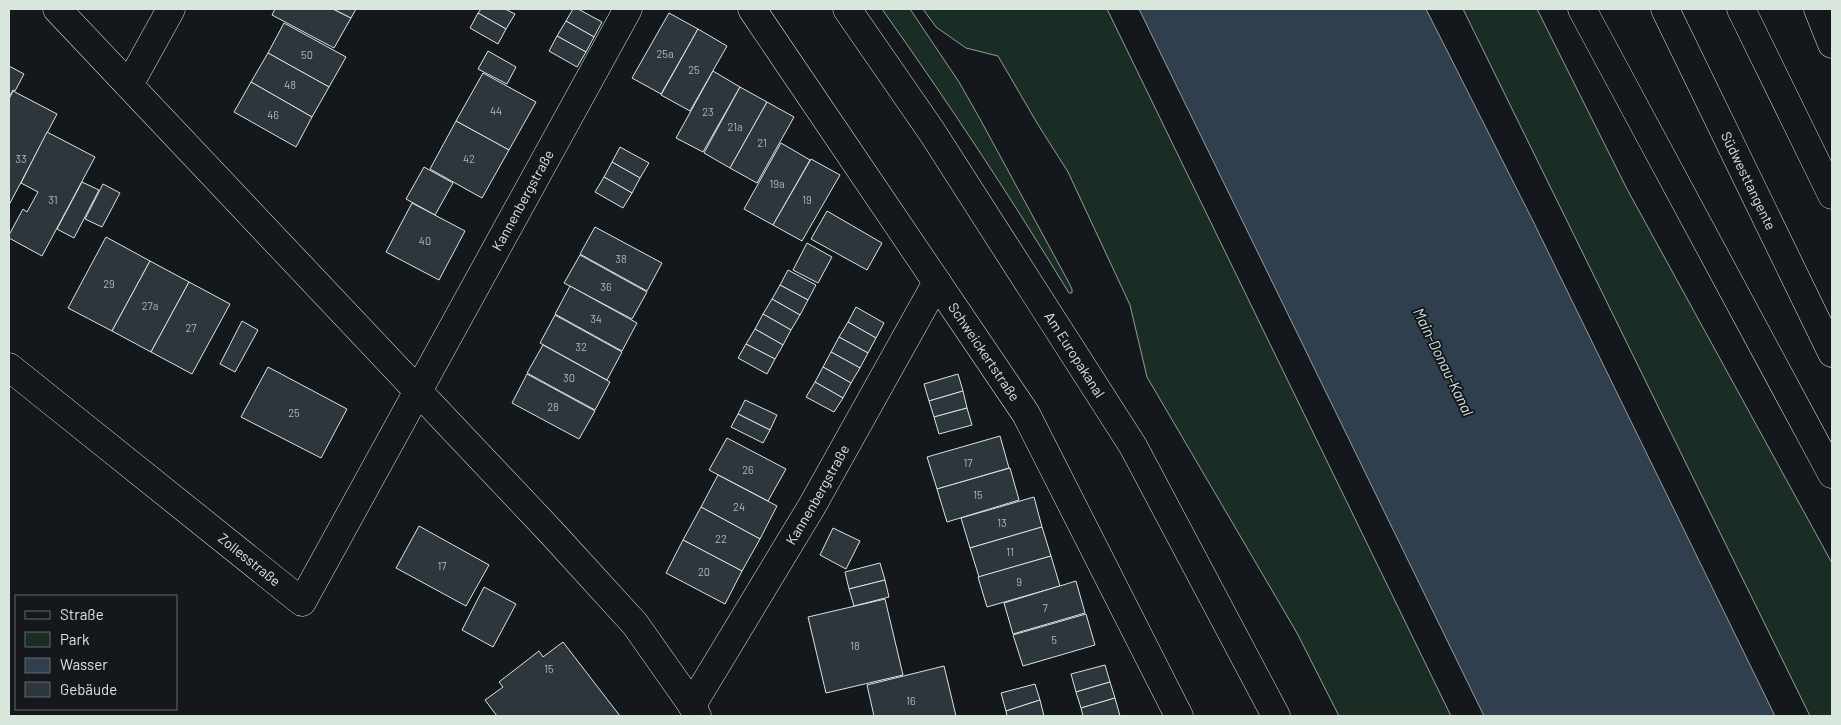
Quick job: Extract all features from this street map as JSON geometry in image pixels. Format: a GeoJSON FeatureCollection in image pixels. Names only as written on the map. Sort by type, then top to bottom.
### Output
{"type":"FeatureCollection","features":[{"type":"Feature","properties":{"kind":"main road","name":"Kannenbergstraße"},"geometry":{"type":"LineString","coordinates":[[57,9],[551,532],[635,624],[695,710],[937,282]]}},
{"type":"Feature","properties":{"kind":"main road"},"geometry":{"type":"LineString","coordinates":[[129,85],[171,9]]}},
{"type":"Feature","properties":{"kind":"main road","name":"Kannenbergstraße"},"geometry":{"type":"LineString","coordinates":[[417,392],[628,9]]}},
{"type":"Feature","properties":{"kind":"main road","name":"Schweickertstraße"},"geometry":{"type":"LineString","coordinates":[[752,9],[1026,414],[1178,716]]}},
{"type":"Feature","properties":{"kind":"main road","name":"Am Europakanal"},"geometry":{"type":"LineString","coordinates":[[846,9],[932,132],[1133,446],[1276,716]]}},
{"type":"Feature","properties":{"kind":"main road"},"geometry":{"type":"LineString","coordinates":[[1582,9],[1832,474]]}},
{"type":"Feature","properties":{"kind":"main road","name":"Südwesttangente"},"geometry":{"type":"LineString","coordinates":[[1665,9],[1832,353]]}},
{"type":"Feature","properties":{"kind":"main road"},"geometry":{"type":"LineString","coordinates":[[1741,9],[1832,195]]}},
{"type":"Feature","properties":{"kind":"main road"},"geometry":{"type":"LineString","coordinates":[[1818,9],[1832,44]]}},
{"type":"Feature","properties":{"kind":"main road","name":"Zollesstraße"},"geometry":{"type":"LineString","coordinates":[[9,367],[302,602],[417,392]]}},
{"type":"Feature","properties":{"kind":"green space"},"geometry":{"type":"Polygon","coordinates":[[[882,9],[910,9],[959,82],[1068,281],[1072,293],[1069,293],[978,150],[882,9]]]}},
{"type":"Feature","properties":{"kind":"green space"},"geometry":{"type":"Polygon","coordinates":[[[923,9],[1107,9],[1451,716],[1339,716],[1297,633],[1147,377],[1130,305],[1068,172],[998,56],[966,48],[936,27],[923,9]]]}},
{"type":"Feature","properties":{"kind":"green space"},"geometry":{"type":"Polygon","coordinates":[[[1463,9],[1537,9],[1627,189],[1832,563],[1832,716],[1810,716],[1463,9]]]}},
{"type":"Feature","properties":{"kind":"water","name":"Main-Donau-Kanal"},"geometry":{"type":"Polygon","coordinates":[[[1139,9],[1426,9],[1533,221],[1775,716],[1484,716],[1139,9]]]}},
{"type":"Feature","properties":{"kind":"building"},"geometry":{"type":"Polygon","coordinates":[[[275,9],[333,9],[351,18],[334,48],[272,15],[275,9]]]}},
{"type":"Feature","properties":{"kind":"building"},"geometry":{"type":"Polygon","coordinates":[[[333,9],[356,9],[351,18],[333,9]]]}},
{"type":"Feature","properties":{"kind":"building"},"geometry":{"type":"Polygon","coordinates":[[[481,9],[505,9],[515,14],[506,29],[478,13],[481,9]]]}},
{"type":"Feature","properties":{"kind":"building"},"geometry":{"type":"Polygon","coordinates":[[[573,9],[578,9],[602,22],[594,37],[566,21],[573,9]]]}},
{"type":"Feature","properties":{"kind":"building"},"geometry":{"type":"Polygon","coordinates":[[[478,13],[506,29],[498,44],[470,28],[478,13]]]}},
{"type":"Feature","properties":{"kind":"building"},"geometry":{"type":"Polygon","coordinates":[[[669,13],[698,29],[661,94],[632,78],[669,13]]]}},
{"type":"Feature","properties":{"kind":"building"},"geometry":{"type":"Polygon","coordinates":[[[566,21],[594,37],[586,52],[557,36],[566,21]]]}},
{"type":"Feature","properties":{"kind":"building"},"geometry":{"type":"Polygon","coordinates":[[[284,23],[346,57],[329,87],[268,53],[284,23]]]}},
{"type":"Feature","properties":{"kind":"building"},"geometry":{"type":"Polygon","coordinates":[[[698,29],[727,46],[690,111],[661,95],[698,29]]]}},
{"type":"Feature","properties":{"kind":"building"},"geometry":{"type":"Polygon","coordinates":[[[557,36],[586,52],[577,67],[549,51],[557,36]]]}},
{"type":"Feature","properties":{"kind":"building"},"geometry":{"type":"Polygon","coordinates":[[[488,51],[516,67],[507,84],[478,69],[488,51]]]}},
{"type":"Feature","properties":{"kind":"building"},"geometry":{"type":"Polygon","coordinates":[[[268,53],[329,87],[312,117],[251,82],[268,53]]]}},
{"type":"Feature","properties":{"kind":"building"},"geometry":{"type":"Polygon","coordinates":[[[9,66],[24,74],[15,91],[13,90],[9,97],[9,66]]]}},
{"type":"Feature","properties":{"kind":"building"},"geometry":{"type":"Polygon","coordinates":[[[713,71],[740,87],[703,152],[676,138],[713,71]]]}},
{"type":"Feature","properties":{"kind":"building"},"geometry":{"type":"Polygon","coordinates":[[[483,73],[536,102],[509,150],[456,121],[483,73]]]}},
{"type":"Feature","properties":{"kind":"building"},"geometry":{"type":"Polygon","coordinates":[[[251,82],[312,117],[296,147],[234,112],[251,82]]]}},
{"type":"Feature","properties":{"kind":"building"},"geometry":{"type":"Polygon","coordinates":[[[740,87],[767,102],[730,168],[704,153],[740,87]]]}},
{"type":"Feature","properties":{"kind":"building"},"geometry":{"type":"Polygon","coordinates":[[[13,91],[57,114],[9,205],[9,99],[13,91]]]}},
{"type":"Feature","properties":{"kind":"building"},"geometry":{"type":"Polygon","coordinates":[[[767,102],[794,117],[757,183],[730,168],[767,102]]]}},
{"type":"Feature","properties":{"kind":"building"},"geometry":{"type":"Polygon","coordinates":[[[456,121],[509,150],[482,198],[430,169],[456,121]]]}},
{"type":"Feature","properties":{"kind":"building"},"geometry":{"type":"Polygon","coordinates":[[[47,132],[95,157],[42,256],[9,238],[9,235],[23,209],[27,212],[38,192],[21,183],[47,132]]]}},
{"type":"Feature","properties":{"kind":"building"},"geometry":{"type":"Polygon","coordinates":[[[781,143],[810,160],[773,225],[744,209],[781,143]]]}},
{"type":"Feature","properties":{"kind":"building"},"geometry":{"type":"Polygon","coordinates":[[[620,147],[649,163],[640,178],[612,162],[620,147]]]}},
{"type":"Feature","properties":{"kind":"building"},"geometry":{"type":"Polygon","coordinates":[[[811,159],[840,175],[802,241],[773,225],[811,159]]]}},
{"type":"Feature","properties":{"kind":"building"},"geometry":{"type":"Polygon","coordinates":[[[612,162],[640,178],[632,193],[604,177],[612,162]]]}},
{"type":"Feature","properties":{"kind":"building"},"geometry":{"type":"Polygon","coordinates":[[[424,167],[453,183],[435,215],[406,199],[424,167]]]}},
{"type":"Feature","properties":{"kind":"building"},"geometry":{"type":"Polygon","coordinates":[[[604,177],[632,193],[623,208],[595,192],[604,177]]]}},
{"type":"Feature","properties":{"kind":"building"},"geometry":{"type":"Polygon","coordinates":[[[82,182],[99,190],[74,238],[57,229],[82,182]]]}},
{"type":"Feature","properties":{"kind":"building"},"geometry":{"type":"Polygon","coordinates":[[[103,184],[120,193],[102,227],[85,219],[103,184]]]}},
{"type":"Feature","properties":{"kind":"building"},"geometry":{"type":"Polygon","coordinates":[[[412,203],[465,231],[439,280],[386,252],[412,203]]]}},
{"type":"Feature","properties":{"kind":"building"},"geometry":{"type":"Polygon","coordinates":[[[827,211],[882,243],[867,270],[811,239],[827,211]]]}},
{"type":"Feature","properties":{"kind":"building"},"geometry":{"type":"Polygon","coordinates":[[[595,227],[662,263],[647,291],[580,254],[595,227]]]}},
{"type":"Feature","properties":{"kind":"building"},"geometry":{"type":"Polygon","coordinates":[[[106,237],[150,261],[112,331],[68,308],[106,237]]]}},
{"type":"Feature","properties":{"kind":"building"},"geometry":{"type":"Polygon","coordinates":[[[807,243],[832,257],[818,283],[793,270],[807,243]]]}},
{"type":"Feature","properties":{"kind":"building"},"geometry":{"type":"Polygon","coordinates":[[[580,255],[647,292],[632,319],[564,283],[580,255]]]}},
{"type":"Feature","properties":{"kind":"building"},"geometry":{"type":"Polygon","coordinates":[[[150,261],[189,282],[151,352],[112,331],[150,261]]]}},
{"type":"Feature","properties":{"kind":"building"},"geometry":{"type":"Polygon","coordinates":[[[788,270],[816,285],[808,300],[780,285],[788,270]]]}},
{"type":"Feature","properties":{"kind":"building"},"geometry":{"type":"Polygon","coordinates":[[[189,282],[230,304],[192,374],[151,352],[189,282]]]}},
{"type":"Feature","properties":{"kind":"building"},"geometry":{"type":"Polygon","coordinates":[[[780,285],[808,300],[800,315],[772,299],[780,285]]]}},
{"type":"Feature","properties":{"kind":"building"},"geometry":{"type":"Polygon","coordinates":[[[570,286],[637,323],[622,351],[555,314],[570,286]]]}},
{"type":"Feature","properties":{"kind":"building"},"geometry":{"type":"Polygon","coordinates":[[[772,299],[800,315],[791,330],[763,314],[772,299]]]}},
{"type":"Feature","properties":{"kind":"building"},"geometry":{"type":"Polygon","coordinates":[[[856,307],[884,323],[876,338],[848,322],[856,307]]]}},
{"type":"Feature","properties":{"kind":"building"},"geometry":{"type":"Polygon","coordinates":[[[763,314],[791,330],[783,345],[755,329],[763,314]]]}},
{"type":"Feature","properties":{"kind":"building"},"geometry":{"type":"Polygon","coordinates":[[[555,315],[622,352],[607,380],[540,343],[555,315]]]}},
{"type":"Feature","properties":{"kind":"building"},"geometry":{"type":"Polygon","coordinates":[[[242,321],[258,330],[235,372],[220,364],[242,321]]]}},
{"type":"Feature","properties":{"kind":"building"},"geometry":{"type":"Polygon","coordinates":[[[848,322],[876,338],[868,353],[839,337],[848,322]]]}},
{"type":"Feature","properties":{"kind":"building"},"geometry":{"type":"Polygon","coordinates":[[[755,329],[783,345],[775,359],[746,344],[755,329]]]}},
{"type":"Feature","properties":{"kind":"building"},"geometry":{"type":"Polygon","coordinates":[[[839,337],[868,353],[860,368],[831,352],[839,337]]]}},
{"type":"Feature","properties":{"kind":"building"},"geometry":{"type":"Polygon","coordinates":[[[746,344],[775,359],[767,374],[738,358],[746,344]]]}},
{"type":"Feature","properties":{"kind":"building"},"geometry":{"type":"Polygon","coordinates":[[[543,345],[610,382],[595,410],[527,373],[543,345]]]}},
{"type":"Feature","properties":{"kind":"building"},"geometry":{"type":"Polygon","coordinates":[[[831,352],[860,368],[851,383],[823,367],[831,352]]]}},
{"type":"Feature","properties":{"kind":"building"},"geometry":{"type":"Polygon","coordinates":[[[268,367],[347,409],[321,458],[241,417],[268,367]]]}},
{"type":"Feature","properties":{"kind":"building"},"geometry":{"type":"Polygon","coordinates":[[[823,367],[851,383],[843,398],[815,382],[823,367]]]}},
{"type":"Feature","properties":{"kind":"building"},"geometry":{"type":"Polygon","coordinates":[[[527,374],[595,411],[579,439],[512,403],[527,374]]]}},
{"type":"Feature","properties":{"kind":"building"},"geometry":{"type":"Polygon","coordinates":[[[958,374],[963,391],[929,401],[924,384],[958,374]]]}},
{"type":"Feature","properties":{"kind":"building"},"geometry":{"type":"Polygon","coordinates":[[[815,382],[843,398],[834,412],[806,397],[815,382]]]}},
{"type":"Feature","properties":{"kind":"building"},"geometry":{"type":"Polygon","coordinates":[[[963,391],[967,408],[934,417],[929,401],[963,391]]]}},
{"type":"Feature","properties":{"kind":"building"},"geometry":{"type":"Polygon","coordinates":[[[745,400],[777,415],[770,430],[738,414],[745,400]]]}},
{"type":"Feature","properties":{"kind":"building"},"geometry":{"type":"Polygon","coordinates":[[[967,408],[972,425],[939,434],[934,417],[967,408]]]}},
{"type":"Feature","properties":{"kind":"building"},"geometry":{"type":"Polygon","coordinates":[[[738,414],[770,430],[763,443],[731,427],[738,414]]]}},
{"type":"Feature","properties":{"kind":"building"},"geometry":{"type":"Polygon","coordinates":[[[1000,436],[1009,468],[937,489],[927,457],[1000,436]]]}},
{"type":"Feature","properties":{"kind":"building"},"geometry":{"type":"Polygon","coordinates":[[[727,438],[786,469],[768,501],[709,470],[727,438]]]}},
{"type":"Feature","properties":{"kind":"building"},"geometry":{"type":"Polygon","coordinates":[[[1010,468],[1019,500],[947,522],[937,489],[1010,468]]]}},
{"type":"Feature","properties":{"kind":"building"},"geometry":{"type":"Polygon","coordinates":[[[718,475],[777,506],[760,539],[701,507],[718,475]]]}},
{"type":"Feature","properties":{"kind":"building"},"geometry":{"type":"Polygon","coordinates":[[[1034,497],[1042,527],[970,548],[961,518],[1034,497]]]}},
{"type":"Feature","properties":{"kind":"building"},"geometry":{"type":"Polygon","coordinates":[[[701,507],[760,539],[742,571],[683,540],[701,507]]]}},
{"type":"Feature","properties":{"kind":"building"},"geometry":{"type":"Polygon","coordinates":[[[419,526],[489,565],[466,606],[396,568],[419,526]]]}},
{"type":"Feature","properties":{"kind":"building"},"geometry":{"type":"Polygon","coordinates":[[[1042,527],[1051,556],[979,577],[970,548],[1042,527]]]}},
{"type":"Feature","properties":{"kind":"building"},"geometry":{"type":"Polygon","coordinates":[[[833,528],[860,541],[846,569],[820,555],[833,528]]]}},
{"type":"Feature","properties":{"kind":"building"},"geometry":{"type":"Polygon","coordinates":[[[683,540],[742,571],[725,604],[666,573],[683,540]]]}},
{"type":"Feature","properties":{"kind":"building"},"geometry":{"type":"Polygon","coordinates":[[[1051,556],[1060,586],[987,607],[978,577],[1051,556]]]}},
{"type":"Feature","properties":{"kind":"building"},"geometry":{"type":"Polygon","coordinates":[[[880,563],[885,580],[849,589],[845,572],[880,563]]]}},
{"type":"Feature","properties":{"kind":"building"},"geometry":{"type":"Polygon","coordinates":[[[885,580],[889,597],[854,606],[849,589],[885,580]]]}},
{"type":"Feature","properties":{"kind":"building"},"geometry":{"type":"Polygon","coordinates":[[[1076,581],[1085,613],[1013,634],[1004,603],[1076,581]]]}},
{"type":"Feature","properties":{"kind":"building"},"geometry":{"type":"Polygon","coordinates":[[[484,587],[516,604],[493,647],[462,630],[484,587]]]}},
{"type":"Feature","properties":{"kind":"building"},"geometry":{"type":"Polygon","coordinates":[[[885,599],[903,675],[826,693],[808,617],[885,599]]]}},
{"type":"Feature","properties":{"kind":"building"},"geometry":{"type":"Polygon","coordinates":[[[1086,614],[1095,645],[1023,666],[1013,635],[1086,614]]]}},
{"type":"Feature","properties":{"kind":"building"},"geometry":{"type":"Polygon","coordinates":[[[563,642],[620,716],[497,716],[485,700],[503,687],[499,682],[539,651],[543,657],[563,642]]]}},
{"type":"Feature","properties":{"kind":"building"},"geometry":{"type":"Polygon","coordinates":[[[1105,665],[1110,682],[1076,692],[1071,674],[1105,665]]]}},
{"type":"Feature","properties":{"kind":"building"},"geometry":{"type":"Polygon","coordinates":[[[944,666],[956,716],[874,716],[867,685],[944,666]]]}},
{"type":"Feature","properties":{"kind":"building"},"geometry":{"type":"Polygon","coordinates":[[[1110,682],[1115,698],[1081,708],[1076,692],[1110,682]]]}},
{"type":"Feature","properties":{"kind":"building"},"geometry":{"type":"Polygon","coordinates":[[[1035,684],[1040,700],[1006,711],[1001,693],[1035,684]]]}},
{"type":"Feature","properties":{"kind":"building"},"geometry":{"type":"Polygon","coordinates":[[[1115,698],[1120,716],[1083,716],[1081,708],[1115,698]]]}},
{"type":"Feature","properties":{"kind":"building"},"geometry":{"type":"Polygon","coordinates":[[[1040,700],[1044,716],[1007,716],[1006,711],[1040,700]]]}}]}
